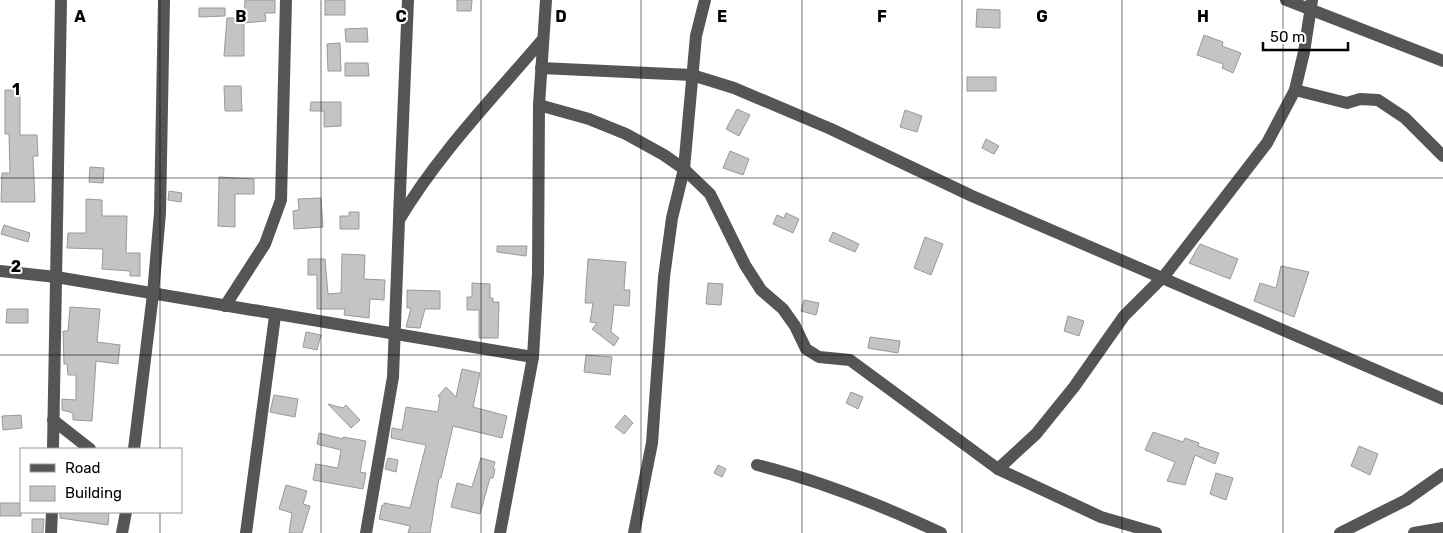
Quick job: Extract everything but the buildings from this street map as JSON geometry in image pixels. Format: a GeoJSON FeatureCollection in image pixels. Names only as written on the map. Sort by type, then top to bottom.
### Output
{"type":"FeatureCollection","features":[{"type":"Feature","properties":{"kind":"street"},"geometry":{"type":"LineString","coordinates":[[53,448],[61,0]]}},
{"type":"Feature","properties":{"kind":"street"},"geometry":{"type":"LineString","coordinates":[[134,448],[153,294],[160,213],[164,0]]}},
{"type":"Feature","properties":{"kind":"street"},"geometry":{"type":"LineString","coordinates":[[225,306],[265,244],[281,200],[286,0]]}},
{"type":"Feature","properties":{"kind":"street"},"geometry":{"type":"LineString","coordinates":[[366,533],[393,377],[393,334],[408,0]]}},
{"type":"Feature","properties":{"kind":"street"},"geometry":{"type":"LineString","coordinates":[[500,533],[533,357],[538,273],[539,105],[546,0]]}},
{"type":"Feature","properties":{"kind":"street"},"geometry":{"type":"LineString","coordinates":[[634,533],[652,443],[664,277],[672,218],[684,169],[696,36],[705,0]]}},
{"type":"Feature","properties":{"kind":"street"},"geometry":{"type":"LineString","coordinates":[[1286,0],[1311,5],[1443,62]]}},
{"type":"Feature","properties":{"kind":"street"},"geometry":{"type":"LineString","coordinates":[[998,469],[1036,434],[1074,387],[1124,316],[1162,278],[1267,143],[1294,90],[1304,52],[1311,5]]}},
{"type":"Feature","properties":{"kind":"street"},"geometry":{"type":"LineString","coordinates":[[399,220],[412,199],[463,134],[543,39]]}},
{"type":"Feature","properties":{"kind":"street"},"geometry":{"type":"LineString","coordinates":[[541,68],[692,75],[734,88],[831,129],[972,196],[1443,399]]}},
{"type":"Feature","properties":{"kind":"street"},"geometry":{"type":"LineString","coordinates":[[1294,90],[1347,103],[1360,99],[1378,100],[1405,118],[1443,156]]}},
{"type":"Feature","properties":{"kind":"street"},"geometry":{"type":"LineString","coordinates":[[539,105],[589,119],[626,134],[664,154],[684,169],[710,194],[745,265],[761,290],[783,309],[795,326],[806,349],[820,357],[850,360],[998,469],[1101,517],[1156,533]]}},
{"type":"Feature","properties":{"kind":"street"},"geometry":{"type":"LineString","coordinates":[[0,271],[56,277],[275,316],[533,357]]}},
{"type":"Feature","properties":{"kind":"street"},"geometry":{"type":"LineString","coordinates":[[246,533],[275,316]]}},
{"type":"Feature","properties":{"kind":"street"},"geometry":{"type":"LineString","coordinates":[[53,420],[89,448]]}},
{"type":"Feature","properties":{"kind":"street"},"geometry":{"type":"LineString","coordinates":[[757,465],[794,474],[854,495],[941,533]]}},
{"type":"Feature","properties":{"kind":"street"},"geometry":{"type":"LineString","coordinates":[[1340,533],[1406,500],[1443,474]]}},
{"type":"Feature","properties":{"kind":"street"},"geometry":{"type":"LineString","coordinates":[[51,533],[52,513]]}},
{"type":"Feature","properties":{"kind":"street"},"geometry":{"type":"LineString","coordinates":[[122,533],[126,513]]}},
{"type":"Feature","properties":{"kind":"street"},"geometry":{"type":"LineString","coordinates":[[1414,533],[1443,528]]}}]}
